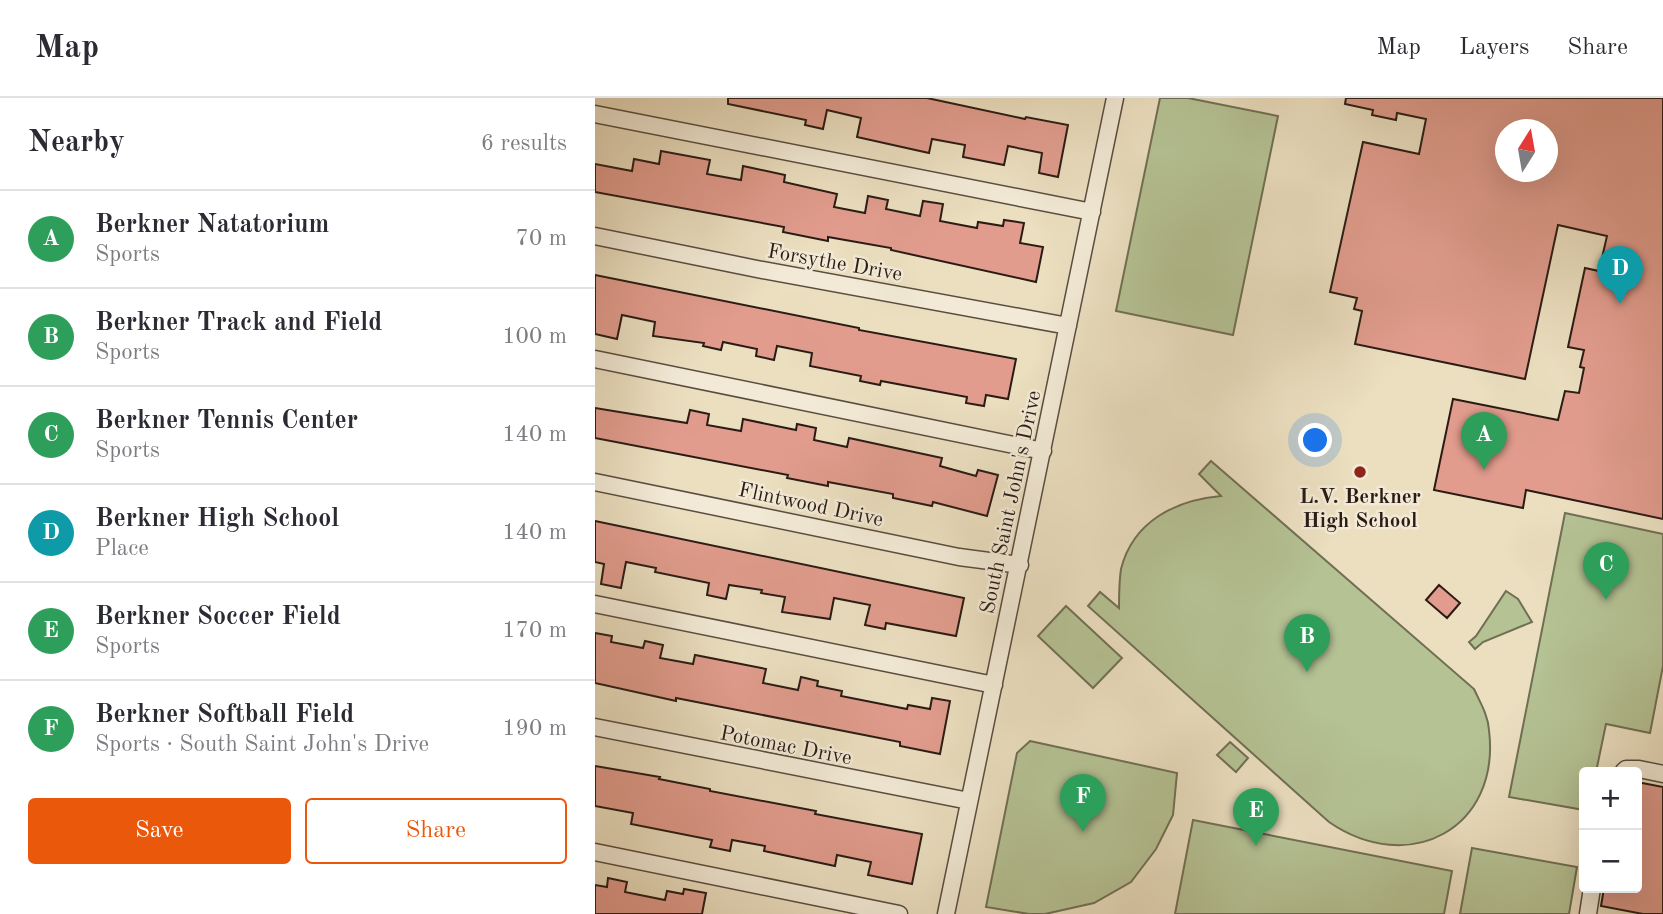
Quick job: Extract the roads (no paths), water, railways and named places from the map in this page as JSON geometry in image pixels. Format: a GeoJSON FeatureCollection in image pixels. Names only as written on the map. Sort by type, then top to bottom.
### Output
{"type":"FeatureCollection","features":[{"type":"Feature","properties":{"kind":"street","name":"South Saint John's Drive"},"geometry":{"type":"LineString","coordinates":[[946,914],[1115,98]]}},
{"type":"Feature","properties":{"kind":"street"},"geometry":{"type":"LineString","coordinates":[[595,114],[1091,212]]}},
{"type":"Feature","properties":{"kind":"street","name":"Forsythe Drive"},"geometry":{"type":"LineString","coordinates":[[595,236],[757,269],[1068,326]]}},
{"type":"Feature","properties":{"kind":"street"},"geometry":{"type":"LineString","coordinates":[[595,359],[1042,451]]}},
{"type":"Feature","properties":{"kind":"street","name":"Flintwood Drive"},"geometry":{"type":"LineString","coordinates":[[595,482],[959,557],[1020,565]]}},
{"type":"Feature","properties":{"kind":"street"},"geometry":{"type":"LineString","coordinates":[[595,604],[993,685]]}},
{"type":"Feature","properties":{"kind":"street","name":"Potomac Drive"},"geometry":{"type":"LineString","coordinates":[[595,727],[969,802]]}},
{"type":"Feature","properties":{"kind":"street"},"geometry":{"type":"LineString","coordinates":[[1642,770],[1663,774]]}},
{"type":"Feature","properties":{"kind":"street"},"geometry":{"type":"LineString","coordinates":[[595,852],[899,914]]}},
{"type":"Feature","properties":{"kind":"street"},"geometry":{"type":"LineString","coordinates":[[1588,914],[1591,893]]}},
{"type":"Feature","properties":{"kind":"place","name":"Berkner High School"},"geometry":{"type":"Point","coordinates":[1620,304]}},
{"type":"Feature","properties":{"kind":"place","name":"Berkner Natatorium"},"geometry":{"type":"Point","coordinates":[1484,470]}},
{"type":"Feature","properties":{"kind":"place","name":"L.V. Berkner High School"},"geometry":{"type":"Point","coordinates":[1360,472]}},
{"type":"Feature","properties":{"kind":"place","name":"Berkner Tennis Center"},"geometry":{"type":"Point","coordinates":[1606,600]}},
{"type":"Feature","properties":{"kind":"place","name":"Berkner Track and Field"},"geometry":{"type":"Point","coordinates":[1307,672]}},
{"type":"Feature","properties":{"kind":"place","name":"Berkner Softball Field"},"geometry":{"type":"Point","coordinates":[1083,832]}},
{"type":"Feature","properties":{"kind":"place","name":"Berkner Soccer Field"},"geometry":{"type":"Point","coordinates":[1256,846]}}]}
